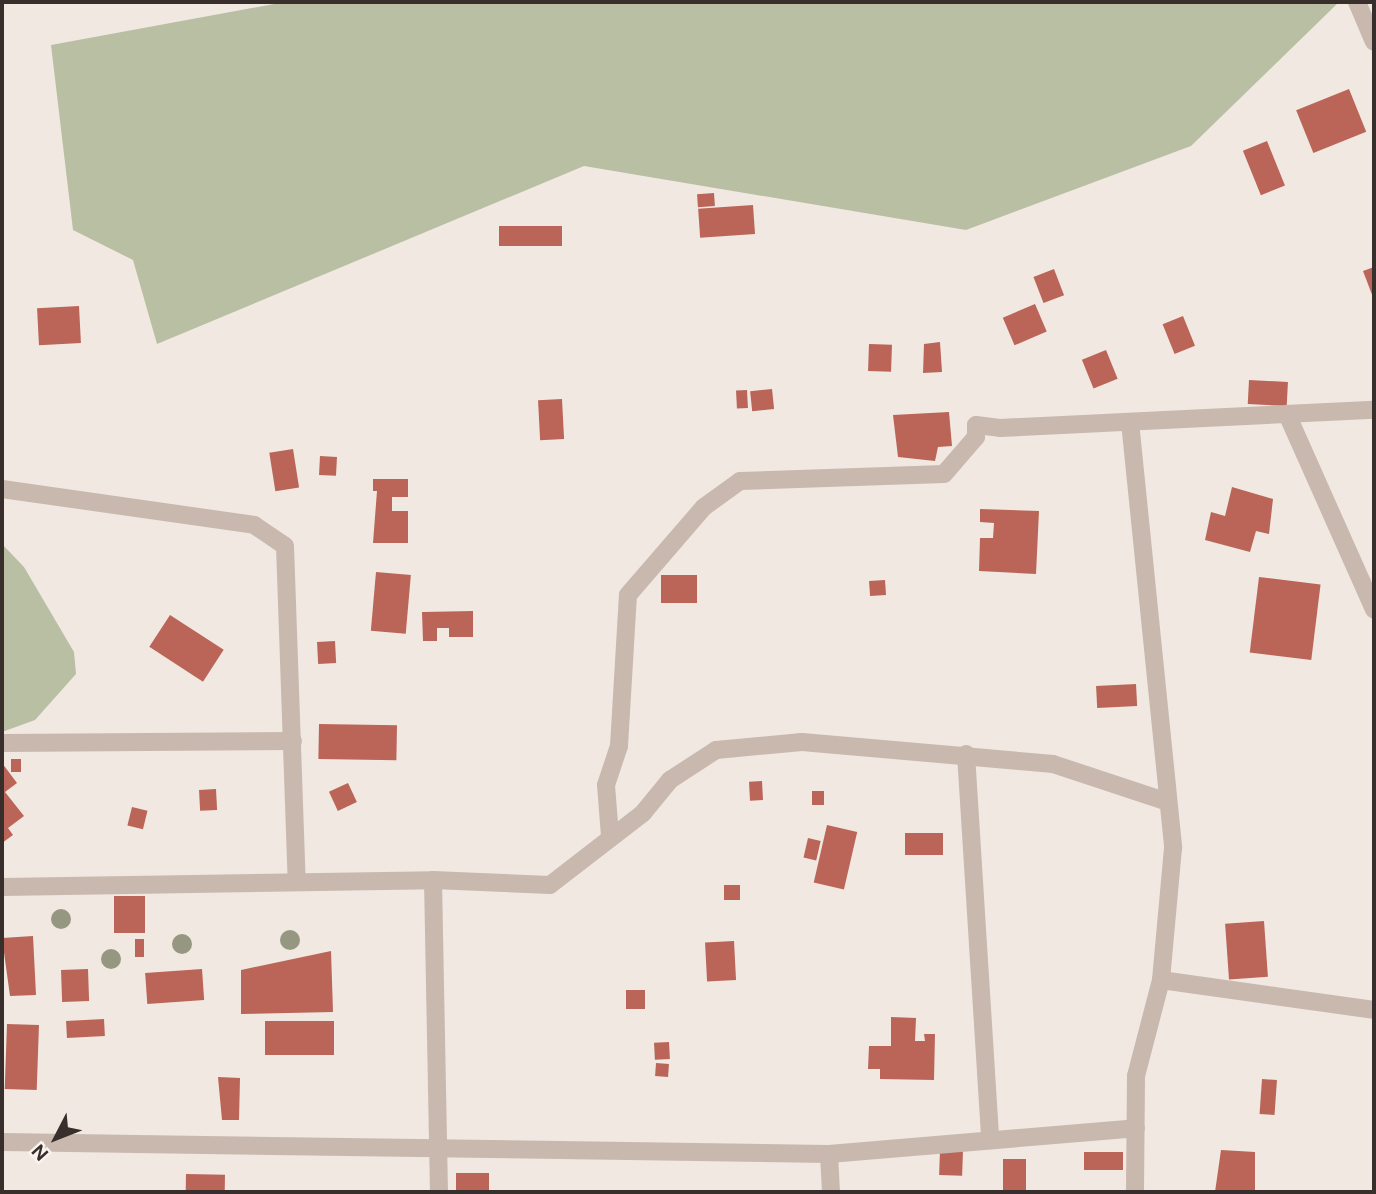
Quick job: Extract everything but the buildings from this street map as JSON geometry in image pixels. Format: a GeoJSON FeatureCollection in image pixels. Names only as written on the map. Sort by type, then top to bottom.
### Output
{"type":"FeatureCollection","features":[{"type":"Feature","properties":{"kind":"street"},"geometry":{"type":"LineString","coordinates":[[1357,2],[1374,42]]}},
{"type":"Feature","properties":{"kind":"street"},"geometry":{"type":"LineString","coordinates":[[610,836],[607,785],[619,746],[628,595],[704,507],[740,481],[944,474],[975,437],[976,425],[1130,422],[1374,410]]}},
{"type":"Feature","properties":{"kind":"street"},"geometry":{"type":"LineString","coordinates":[[1287,414],[1374,609]]}},
{"type":"Feature","properties":{"kind":"street"},"geometry":{"type":"LineString","coordinates":[[1130,422],[1173,848],[1161,980],[1136,1076],[1135,1192]]}},
{"type":"Feature","properties":{"kind":"street"},"geometry":{"type":"LineString","coordinates":[[2,489],[254,525],[285,546],[297,882]]}},
{"type":"Feature","properties":{"kind":"street"},"geometry":{"type":"LineString","coordinates":[[2,743],[293,741]]}},
{"type":"Feature","properties":{"kind":"street"},"geometry":{"type":"LineString","coordinates":[[2,887],[433,880],[550,885],[643,813],[670,780],[716,750],[802,742],[967,754],[1053,764],[1168,802]]}},
{"type":"Feature","properties":{"kind":"street"},"geometry":{"type":"LineString","coordinates":[[967,754],[990,1140]]}},
{"type":"Feature","properties":{"kind":"street"},"geometry":{"type":"LineString","coordinates":[[433,880],[439,1192]]}},
{"type":"Feature","properties":{"kind":"street"},"geometry":{"type":"LineString","coordinates":[[1161,980],[1374,1010]]}},
{"type":"Feature","properties":{"kind":"street"},"geometry":{"type":"LineString","coordinates":[[2,1142],[829,1154],[1136,1128]]}},
{"type":"Feature","properties":{"kind":"street"},"geometry":{"type":"LineString","coordinates":[[829,1154],[831,1192]]}},
{"type":"Feature","properties":{"kind":"green space"},"geometry":{"type":"Polygon","coordinates":[[[285,2],[1339,2],[1191,146],[966,230],[584,166],[157,344],[133,260],[73,230],[51,45],[285,2]]]}},
{"type":"Feature","properties":{"kind":"green space"},"geometry":{"type":"Polygon","coordinates":[[[2,544],[24,567],[74,652],[76,674],[35,720],[2,732],[2,544]]]}}]}
